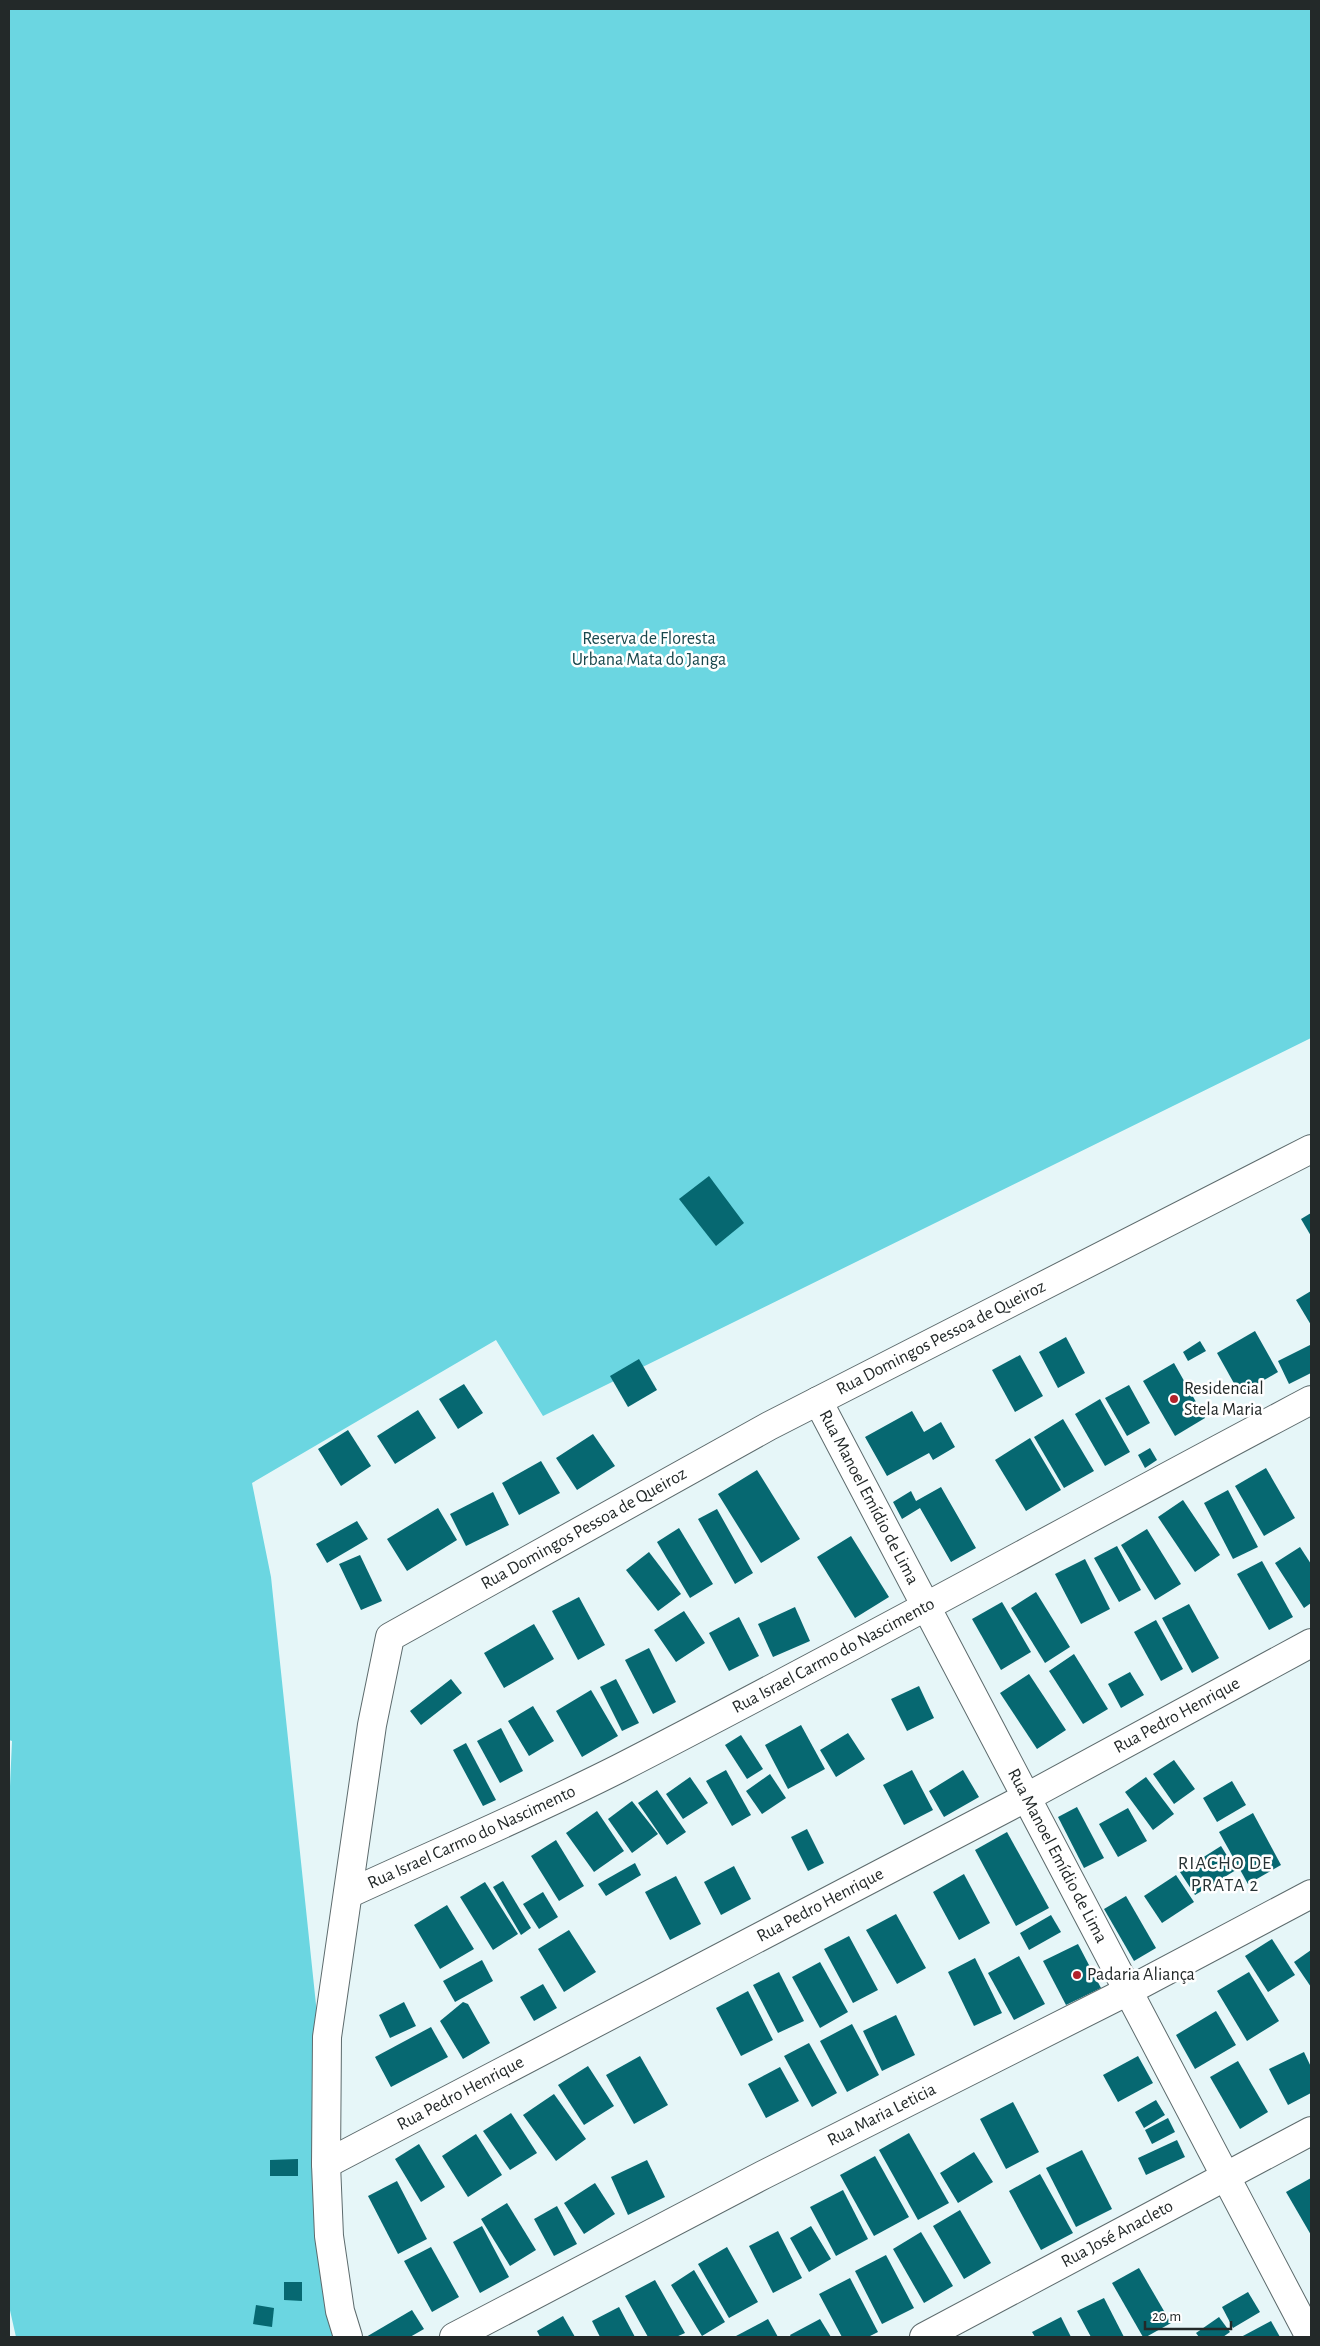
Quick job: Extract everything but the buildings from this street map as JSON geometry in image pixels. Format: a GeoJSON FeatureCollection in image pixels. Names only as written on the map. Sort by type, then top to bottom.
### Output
{"type":"FeatureCollection","features":[{"type":"Feature","properties":{"kind":"street","name":"Rua Domingos Pessoa de Queiroz"},"geometry":{"type":"LineString","coordinates":[[348,1894],[372,1725],[390,1637],[769,1426],[1311,1149]]}},
{"type":"Feature","properties":{"kind":"street","name":"Rua Israel Carmo do Nascimento"},"geometry":{"type":"LineString","coordinates":[[348,1894],[617,1769],[928,1606],[1311,1400]]}},
{"type":"Feature","properties":{"kind":"street","name":"Rua Manoel Emídio de Lima"},"geometry":{"type":"LineString","coordinates":[[818,1401],[928,1606],[1026,1797],[1310,2337]]}},
{"type":"Feature","properties":{"kind":"street","name":"Rua Pedro Henrique"},"geometry":{"type":"LineString","coordinates":[[326,2164],[1026,1797],[1311,1643]]}},
{"type":"Feature","properties":{"kind":"street"},"geometry":{"type":"LineString","coordinates":[[348,1894],[327,2037],[326,2164],[329,2236],[340,2310],[348,2337]]}},
{"type":"Feature","properties":{"kind":"street","name":"Rua Maria Leticia"},"geometry":{"type":"LineString","coordinates":[[454,2337],[763,2175],[1128,1991],[1311,1894]]}},
{"type":"Feature","properties":{"kind":"street","name":"Rua José Anacleto"},"geometry":{"type":"LineString","coordinates":[[924,2337],[1311,2131]]}},
{"type":"Feature","properties":{"kind":"green space","name":"Reserva de Floresta Urbana Mata do Janga"},"geometry":{"type":"Polygon","coordinates":[[[9,9],[1311,9],[1311,1038],[543,1416],[496,1340],[252,1483],[271,1577],[351,2337],[16,2337],[9,2306],[9,1809],[12,1741],[9,1740],[9,9]]]}},
{"type":"Feature","properties":{"kind":"place","name":"Residencial Stela Maria"},"geometry":{"type":"Point","coordinates":[1174,1399]}},
{"type":"Feature","properties":{"kind":"place","name":"Padaria Aliança"},"geometry":{"type":"Point","coordinates":[1077,1975]}},
{"type":"Feature","properties":{"kind":"district","name":"RIACHO DE PRATA 2"},"geometry":{"type":"Point","coordinates":[1225,1874]}}]}
